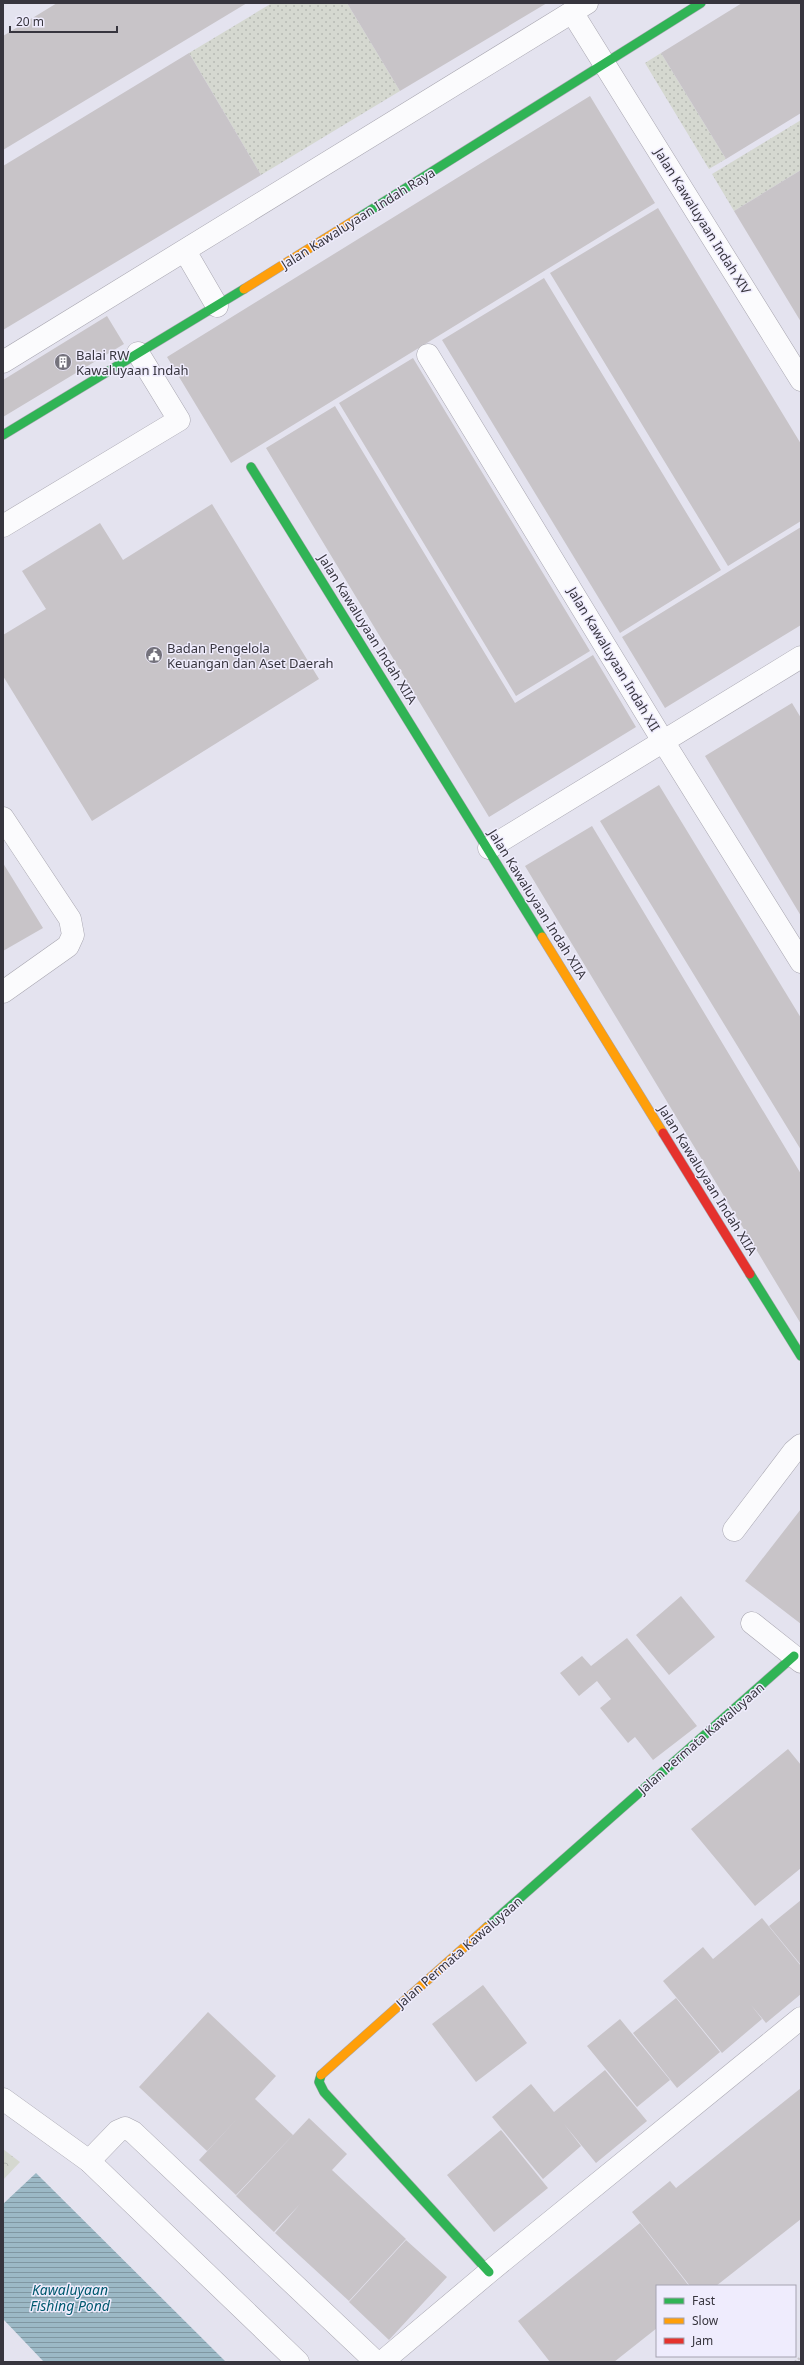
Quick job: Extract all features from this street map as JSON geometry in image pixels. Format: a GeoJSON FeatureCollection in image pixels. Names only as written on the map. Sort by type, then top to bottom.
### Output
{"type":"FeatureCollection","features":[{"type":"Feature","properties":{"kind":"street","name":"Jalan Kawaluyaan Indah Raya"},"geometry":{"type":"LineString","coordinates":[[3,435],[217,306],[701,3]]}},
{"type":"Feature","properties":{"kind":"street","name":"Jalan Kawaluyaan Indah XIV"},"geometry":{"type":"LineString","coordinates":[[580,8],[605,62],[801,380]]}},
{"type":"Feature","properties":{"kind":"street"},"geometry":{"type":"LineString","coordinates":[[3,362],[580,8]]}},
{"type":"Feature","properties":{"kind":"street"},"geometry":{"type":"LineString","coordinates":[[185,251],[217,306]]}},
{"type":"Feature","properties":{"kind":"street"},"geometry":{"type":"LineString","coordinates":[[3,526],[179,420],[138,353]]}},
{"type":"Feature","properties":{"kind":"street","name":"Jalan Kawaluyaan Indah XII"},"geometry":{"type":"LineString","coordinates":[[428,355],[801,962]]}},
{"type":"Feature","properties":{"kind":"street","name":"Jalan Kawaluyaan Indah XIIA"},"geometry":{"type":"LineString","coordinates":[[251,467],[489,848],[801,1356]]}},
{"type":"Feature","properties":{"kind":"street"},"geometry":{"type":"LineString","coordinates":[[489,848],[801,657]]}},
{"type":"Feature","properties":{"kind":"street"},"geometry":{"type":"LineString","coordinates":[[3,818],[70,919],[73,934],[68,946],[3,992]]}},
{"type":"Feature","properties":{"kind":"street"},"geometry":{"type":"LineString","coordinates":[[734,1530],[794,1451],[801,1445]]}},
{"type":"Feature","properties":{"kind":"street","name":"Jalan Permata Kawaluyaan"},"geometry":{"type":"LineString","coordinates":[[489,2272],[324,2092],[319,2082],[321,2074],[797,1659],[752,1623]]}},
{"type":"Feature","properties":{"kind":"street"},"geometry":{"type":"LineString","coordinates":[[382,2362],[489,2272],[801,2018]]}},
{"type":"Feature","properties":{"kind":"street"},"geometry":{"type":"LineString","coordinates":[[3,2099],[89,2161],[298,2362]]}},
{"type":"Feature","properties":{"kind":"street"},"geometry":{"type":"LineString","coordinates":[[89,2161],[118,2131],[125,2128],[133,2132],[376,2362]]}},
{"type":"Feature","properties":{"kind":"path"},"geometry":{"type":"LineString","coordinates":[[795,2362],[801,2357]]}},
{"type":"Feature","properties":{"kind":"green space"},"geometry":{"type":"Polygon","coordinates":[[[272,3],[347,3],[400,91],[261,175],[189,53],[272,3]]]}},
{"type":"Feature","properties":{"kind":"green space"},"geometry":{"type":"Polygon","coordinates":[[[661,53],[726,159],[709,169],[645,63],[661,53]]]}},
{"type":"Feature","properties":{"kind":"green space"},"geometry":{"type":"Polygon","coordinates":[[[801,120],[801,170],[734,211],[712,174],[801,120]]]}},
{"type":"Feature","properties":{"kind":"green space"},"geometry":{"type":"Polygon","coordinates":[[[3,2149],[20,2162],[3,2180],[3,2149]]]}},
{"type":"Feature","properties":{"kind":"water","name":"Kawaluyaan Fishing Pond"},"geometry":{"type":"Polygon","coordinates":[[[36,2173],[226,2362],[44,2362],[3,2319],[3,2204],[36,2173]]]}},
{"type":"Feature","properties":{"kind":"building"},"geometry":{"type":"Polygon","coordinates":[[[57,3],[247,3],[3,150],[3,36],[57,3]]]}},
{"type":"Feature","properties":{"kind":"building"},"geometry":{"type":"Polygon","coordinates":[[[347,3],[547,3],[400,91],[347,3]]]}},
{"type":"Feature","properties":{"kind":"building"},"geometry":{"type":"Polygon","coordinates":[[[742,3],[801,3],[801,113],[726,159],[661,53],[742,3]]]}},
{"type":"Feature","properties":{"kind":"building"},"geometry":{"type":"Polygon","coordinates":[[[189,53],[261,175],[3,330],[3,166],[189,53]]]}},
{"type":"Feature","properties":{"kind":"building"},"geometry":{"type":"Polygon","coordinates":[[[590,96],[655,203],[231,463],[167,357],[590,96]]]}},
{"type":"Feature","properties":{"kind":"building"},"geometry":{"type":"Polygon","coordinates":[[[801,170],[801,322],[734,211],[801,170]]]}},
{"type":"Feature","properties":{"kind":"building"},"geometry":{"type":"Polygon","coordinates":[[[658,208],[801,444],[801,521],[728,566],[550,273],[658,208]]]}},
{"type":"Feature","properties":{"kind":"building"},"geometry":{"type":"Polygon","coordinates":[[[544,278],[721,570],[620,633],[442,340],[544,278]]]}},
{"type":"Feature","properties":{"kind":"building","name":"Balai RW Kawaluyaan Indah"},"geometry":{"type":"Polygon","coordinates":[[[107,316],[124,344],[3,417],[3,380],[107,316]]]}},
{"type":"Feature","properties":{"kind":"building"},"geometry":{"type":"Polygon","coordinates":[[[413,358],[590,651],[516,696],[339,403],[413,358]]]}},
{"type":"Feature","properties":{"kind":"building"},"geometry":{"type":"Polygon","coordinates":[[[335,406],[515,703],[593,655],[636,727],[489,817],[266,448],[335,406]]]}},
{"type":"Feature","properties":{"kind":"building","name":"Badan Pengelola Keuangan dan Aset Daerah"},"geometry":{"type":"Polygon","coordinates":[[[212,504],[319,679],[92,821],[3,676],[3,635],[46,609],[22,571],[100,523],[123,560],[212,504]]]}},
{"type":"Feature","properties":{"kind":"building"},"geometry":{"type":"Polygon","coordinates":[[[801,527],[801,625],[665,708],[622,637],[801,527]]]}},
{"type":"Feature","properties":{"kind":"building"},"geometry":{"type":"Polygon","coordinates":[[[792,703],[801,718],[801,916],[705,756],[792,703]]]}},
{"type":"Feature","properties":{"kind":"building"},"geometry":{"type":"Polygon","coordinates":[[[659,785],[801,1018],[801,1150],[600,821],[659,785]]]}},
{"type":"Feature","properties":{"kind":"building"},"geometry":{"type":"Polygon","coordinates":[[[592,826],[801,1174],[801,1324],[525,866],[592,826]]]}},
{"type":"Feature","properties":{"kind":"building"},"geometry":{"type":"Polygon","coordinates":[[[3,863],[43,928],[3,951],[3,863]]]}},
{"type":"Feature","properties":{"kind":"building"},"geometry":{"type":"Polygon","coordinates":[[[801,1509],[801,1624],[745,1581],[801,1509]]]}},
{"type":"Feature","properties":{"kind":"building"},"geometry":{"type":"Polygon","coordinates":[[[681,1596],[715,1637],[669,1675],[636,1635],[681,1596]]]}},
{"type":"Feature","properties":{"kind":"building"},"geometry":{"type":"Polygon","coordinates":[[[627,1638],[697,1726],[653,1760],[635,1737],[628,1743],[600,1708],[611,1699],[597,1681],[579,1696],[560,1673],[582,1656],[591,1666],[627,1638]]]}},
{"type":"Feature","properties":{"kind":"building"},"geometry":{"type":"Polygon","coordinates":[[[788,1749],[801,1765],[801,1868],[755,1906],[691,1829],[788,1749]]]}},
{"type":"Feature","properties":{"kind":"building"},"geometry":{"type":"Polygon","coordinates":[[[801,1900],[801,1965],[769,1926],[801,1900]]]}},
{"type":"Feature","properties":{"kind":"building"},"geometry":{"type":"Polygon","coordinates":[[[762,1918],[801,1966],[801,1994],[766,2023],[751,2005],[762,2019],[722,2053],[663,1981],[703,1947],[713,1959],[762,1918]]]}},
{"type":"Feature","properties":{"kind":"building"},"geometry":{"type":"Polygon","coordinates":[[[483,1985],[527,2043],[476,2082],[432,2024],[483,1985]]]}},
{"type":"Feature","properties":{"kind":"building"},"geometry":{"type":"Polygon","coordinates":[[[676,1998],[720,2052],[677,2088],[633,2033],[676,1998]]]}},
{"type":"Feature","properties":{"kind":"building"},"geometry":{"type":"Polygon","coordinates":[[[208,2012],[276,2076],[255,2099],[293,2135],[236,2195],[199,2160],[237,2119],[207,2151],[139,2087],[208,2012]]]}},
{"type":"Feature","properties":{"kind":"building"},"geometry":{"type":"Polygon","coordinates":[[[620,2019],[670,2080],[637,2107],[587,2046],[620,2019]]]}},
{"type":"Feature","properties":{"kind":"building"},"geometry":{"type":"Polygon","coordinates":[[[605,2070],[647,2121],[596,2163],[564,2124],[581,2146],[543,2179],[492,2117],[531,2084],[554,2112],[605,2070]]]}},
{"type":"Feature","properties":{"kind":"building"},"geometry":{"type":"Polygon","coordinates":[[[801,2088],[801,2219],[717,2285],[689,2285],[632,2212],[670,2181],[676,2188],[801,2088]]]}},
{"type":"Feature","properties":{"kind":"building"},"geometry":{"type":"Polygon","coordinates":[[[309,2118],[347,2154],[332,2170],[406,2239],[349,2301],[275,2233],[300,2204],[274,2232],[236,2196],[309,2118]]]}},
{"type":"Feature","properties":{"kind":"building"},"geometry":{"type":"Polygon","coordinates":[[[501,2130],[548,2188],[494,2232],[447,2175],[501,2130]]]}},
{"type":"Feature","properties":{"kind":"building"},"geometry":{"type":"Polygon","coordinates":[[[640,2223],[688,2285],[656,2285],[656,2329],[614,2362],[550,2362],[518,2321],[640,2223]]]}},
{"type":"Feature","properties":{"kind":"building"},"geometry":{"type":"Polygon","coordinates":[[[406,2240],[447,2277],[389,2340],[349,2302],[406,2240]]]}},
{"type":"Feature","properties":{"kind":"traffic: fast"},"geometry":{"type":"LineString","coordinates":[[358,218],[701,3]]}},
{"type":"Feature","properties":{"kind":"traffic: fast"},"geometry":{"type":"LineString","coordinates":[[3,435],[244,289]]}},
{"type":"Feature","properties":{"kind":"traffic: fast"},"geometry":{"type":"LineString","coordinates":[[251,467],[542,937]]}},
{"type":"Feature","properties":{"kind":"traffic: fast"},"geometry":{"type":"LineString","coordinates":[[750,1274],[801,1356]]}},
{"type":"Feature","properties":{"kind":"traffic: fast"},"geometry":{"type":"LineString","coordinates":[[487,1927],[794,1656]]}},
{"type":"Feature","properties":{"kind":"traffic: fast"},"geometry":{"type":"LineString","coordinates":[[321,2075],[319,2082],[324,2092],[489,2272]]}},
{"type":"Feature","properties":{"kind":"traffic: slow"},"geometry":{"type":"LineString","coordinates":[[244,289],[358,218]]}},
{"type":"Feature","properties":{"kind":"traffic: slow"},"geometry":{"type":"LineString","coordinates":[[542,937],[663,1133]]}},
{"type":"Feature","properties":{"kind":"traffic: slow"},"geometry":{"type":"LineString","coordinates":[[321,2075],[487,1927]]}},
{"type":"Feature","properties":{"kind":"traffic: jam"},"geometry":{"type":"LineString","coordinates":[[663,1133],[750,1274]]}},
{"type":"Feature","properties":{"kind":"place","name":"Balai RW Kawaluyaan Indah"},"geometry":{"type":"Point","coordinates":[63,362]}},
{"type":"Feature","properties":{"kind":"place","name":"Badan Pengelola Keuangan dan Aset Daerah"},"geometry":{"type":"Point","coordinates":[154,655]}}]}
